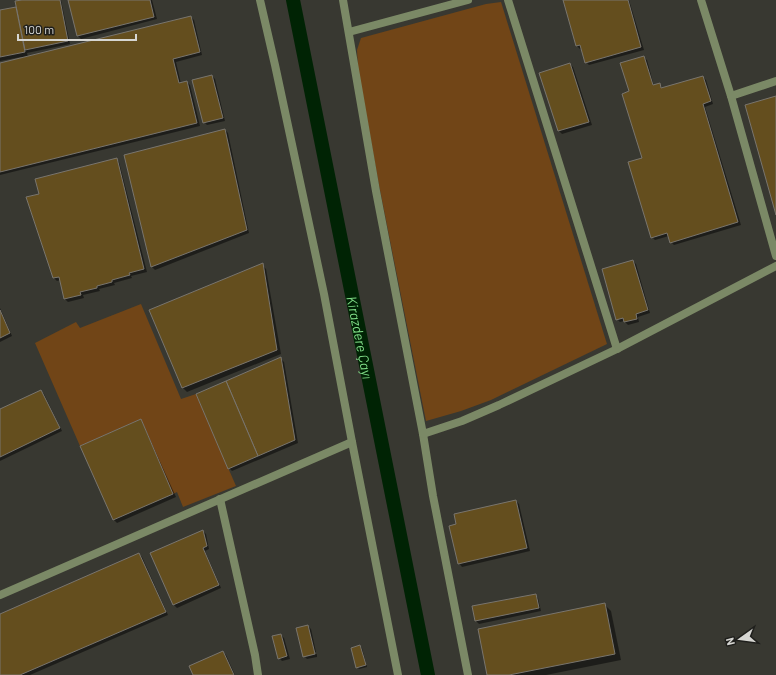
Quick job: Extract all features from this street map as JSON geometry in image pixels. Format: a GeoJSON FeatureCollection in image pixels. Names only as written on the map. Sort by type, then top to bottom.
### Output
{"type":"FeatureCollection","features":[{"type":"Feature","properties":{"kind":"street"},"geometry":{"type":"LineString","coordinates":[[260,0],[324,294],[398,675]]}},
{"type":"Feature","properties":{"kind":"street"},"geometry":{"type":"LineString","coordinates":[[343,0],[376,192],[468,675]]}},
{"type":"Feature","properties":{"kind":"street"},"geometry":{"type":"LineString","coordinates":[[349,32],[468,0]]}},
{"type":"Feature","properties":{"kind":"street"},"geometry":{"type":"LineString","coordinates":[[508,0],[617,349]]}},
{"type":"Feature","properties":{"kind":"street"},"geometry":{"type":"LineString","coordinates":[[701,0],[731,96],[776,256]]}},
{"type":"Feature","properties":{"kind":"street"},"geometry":{"type":"LineString","coordinates":[[731,96],[776,82]]}},
{"type":"Feature","properties":{"kind":"street"},"geometry":{"type":"LineString","coordinates":[[423,434],[475,416],[617,349],[776,266]]}},
{"type":"Feature","properties":{"kind":"street"},"geometry":{"type":"LineString","coordinates":[[1,592],[352,442]]}},
{"type":"Feature","properties":{"kind":"street"},"geometry":{"type":"LineString","coordinates":[[220,499],[258,675]]}},
{"type":"Feature","properties":{"kind":"shaded area"},"geometry":{"type":"Polygon","coordinates":[[[501,2],[607,344],[491,400],[461,411],[426,421],[378,180],[358,68],[357,50],[361,38],[486,4],[501,2]]]}},
{"type":"Feature","properties":{"kind":"shaded area"},"geometry":{"type":"Polygon","coordinates":[[[141,304],[181,399],[196,394],[236,486],[183,507],[177,492],[173,494],[141,419],[80,446],[35,343],[76,322],[80,328],[141,304]]]}},
{"type":"Feature","properties":{"kind":"building"},"geometry":{"type":"Polygon","coordinates":[[[60,0],[68,41],[25,50],[15,1],[60,0]]]}},
{"type":"Feature","properties":{"kind":"building"},"geometry":{"type":"Polygon","coordinates":[[[68,0],[150,0],[154,17],[77,36],[68,0]]]}},
{"type":"Feature","properties":{"kind":"building"},"geometry":{"type":"Polygon","coordinates":[[[563,0],[628,0],[641,47],[585,63],[580,45],[576,46],[563,0]]]}},
{"type":"Feature","properties":{"kind":"building"},"geometry":{"type":"Polygon","coordinates":[[[16,7],[25,52],[0,57],[0,10],[16,7]]]}},
{"type":"Feature","properties":{"kind":"building"},"geometry":{"type":"Polygon","coordinates":[[[191,16],[200,52],[173,59],[179,83],[187,81],[197,123],[0,172],[0,63],[191,16]]]}},
{"type":"Feature","properties":{"kind":"building"},"geometry":{"type":"Polygon","coordinates":[[[644,56],[653,85],[660,83],[661,88],[703,76],[711,101],[703,104],[738,222],[670,243],[667,233],[651,238],[628,162],[642,158],[622,94],[629,91],[620,63],[644,56]]]}},
{"type":"Feature","properties":{"kind":"building"},"geometry":{"type":"Polygon","coordinates":[[[570,63],[589,122],[558,131],[539,73],[570,63]]]}},
{"type":"Feature","properties":{"kind":"building"},"geometry":{"type":"Polygon","coordinates":[[[212,75],[223,118],[203,123],[192,80],[212,75]]]}},
{"type":"Feature","properties":{"kind":"building"},"geometry":{"type":"Polygon","coordinates":[[[776,96],[776,215],[745,105],[776,96]]]}},
{"type":"Feature","properties":{"kind":"building"},"geometry":{"type":"Polygon","coordinates":[[[225,129],[247,230],[151,267],[124,155],[225,129]]]}},
{"type":"Feature","properties":{"kind":"building"},"geometry":{"type":"Polygon","coordinates":[[[117,158],[144,269],[129,273],[130,275],[112,280],[112,282],[97,286],[97,288],[80,292],[81,295],[64,299],[59,277],[53,278],[26,197],[39,194],[35,179],[117,158]]]}},
{"type":"Feature","properties":{"kind":"building"},"geometry":{"type":"Polygon","coordinates":[[[633,260],[648,310],[636,314],[637,319],[624,322],[623,318],[616,320],[602,269],[633,260]]]}},
{"type":"Feature","properties":{"kind":"building"},"geometry":{"type":"Polygon","coordinates":[[[263,263],[277,350],[182,388],[149,310],[263,263]]]}},
{"type":"Feature","properties":{"kind":"building"},"geometry":{"type":"Polygon","coordinates":[[[0,310],[10,333],[0,338],[0,310]]]}},
{"type":"Feature","properties":{"kind":"building"},"geometry":{"type":"Polygon","coordinates":[[[281,357],[295,440],[258,456],[226,381],[281,357]]]}},
{"type":"Feature","properties":{"kind":"building"},"geometry":{"type":"Polygon","coordinates":[[[226,381],[258,456],[228,469],[196,394],[226,381]]]}},
{"type":"Feature","properties":{"kind":"building"},"geometry":{"type":"Polygon","coordinates":[[[41,390],[60,428],[0,457],[0,409],[41,390]]]}},
{"type":"Feature","properties":{"kind":"building"},"geometry":{"type":"Polygon","coordinates":[[[141,419],[173,494],[113,520],[80,446],[141,419]]]}},
{"type":"Feature","properties":{"kind":"building"},"geometry":{"type":"Polygon","coordinates":[[[516,500],[527,548],[458,564],[449,526],[456,524],[454,514],[516,500]]]}},
{"type":"Feature","properties":{"kind":"building"},"geometry":{"type":"Polygon","coordinates":[[[203,530],[207,546],[203,548],[219,585],[173,605],[150,553],[203,530]]]}},
{"type":"Feature","properties":{"kind":"building"},"geometry":{"type":"Polygon","coordinates":[[[139,553],[166,612],[20,675],[0,675],[0,614],[139,553]]]}},
{"type":"Feature","properties":{"kind":"building"},"geometry":{"type":"Polygon","coordinates":[[[536,594],[539,608],[475,621],[472,606],[536,594]]]}},
{"type":"Feature","properties":{"kind":"building"},"geometry":{"type":"Polygon","coordinates":[[[605,603],[615,654],[509,675],[487,675],[478,629],[605,603]]]}},
{"type":"Feature","properties":{"kind":"building"},"geometry":{"type":"Polygon","coordinates":[[[308,625],[315,654],[303,657],[296,628],[308,625]]]}},
{"type":"Feature","properties":{"kind":"building"},"geometry":{"type":"Polygon","coordinates":[[[281,634],[287,656],[278,659],[272,636],[281,634]]]}},
{"type":"Feature","properties":{"kind":"building"},"geometry":{"type":"Polygon","coordinates":[[[360,645],[366,665],[356,668],[351,648],[360,645]]]}},
{"type":"Feature","properties":{"kind":"building"},"geometry":{"type":"Polygon","coordinates":[[[223,651],[234,675],[193,675],[189,666],[223,651]]]}},
{"type":"Feature","properties":{"kind":"waterway","name":"Kirazdere Çayı"},"geometry":{"type":"LineString","coordinates":[[293,0],[428,675]]}}]}
